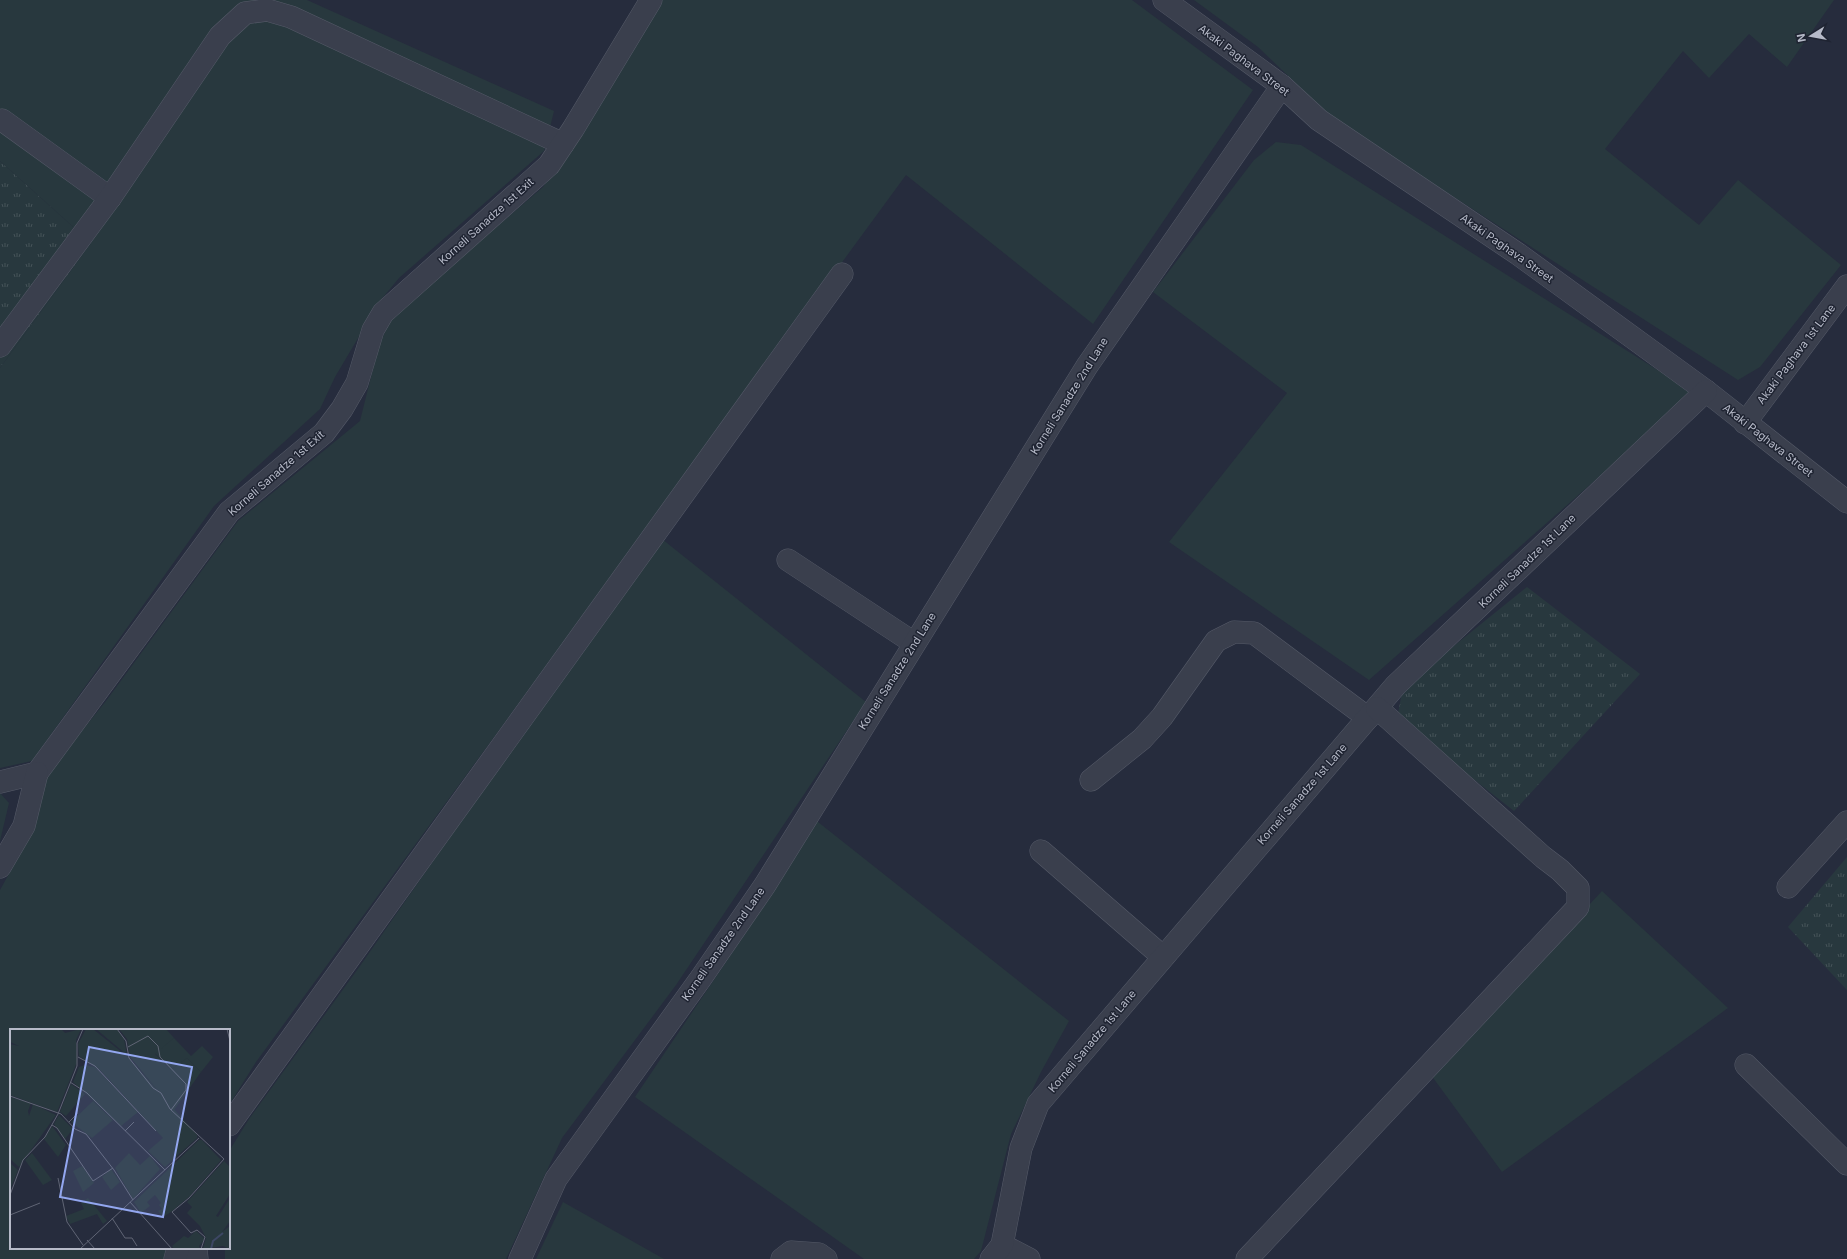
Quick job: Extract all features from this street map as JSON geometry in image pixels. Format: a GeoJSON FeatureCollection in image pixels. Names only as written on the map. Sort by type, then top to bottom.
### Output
{"type":"FeatureCollection","features":[{"type":"Feature","properties":{"kind":"street","name":"Korneli Sanadze 1st Exit"},"geometry":{"type":"LineString","coordinates":[[37,772],[229,512],[324,433],[342,409],[356,383],[373,330],[382,313],[549,165],[651,0]]}},
{"type":"Feature","properties":{"kind":"street","name":"Akaki Paghava Street"},"geometry":{"type":"LineString","coordinates":[[1164,0],[1282,86],[1319,120],[1518,254],[1706,391],[1847,502]]}},
{"type":"Feature","properties":{"kind":"street"},"geometry":{"type":"LineString","coordinates":[[0,346],[110,198],[220,36],[245,13],[267,10],[291,17],[563,144]]}},
{"type":"Feature","properties":{"kind":"street","name":"Korneli Sanadze 2nd Lane"},"geometry":{"type":"LineString","coordinates":[[520,1259],[556,1179],[701,978],[765,885],[1087,366],[1282,86]]}},
{"type":"Feature","properties":{"kind":"street"},"geometry":{"type":"LineString","coordinates":[[2,120],[110,198]]}},
{"type":"Feature","properties":{"kind":"street"},"geometry":{"type":"LineString","coordinates":[[230,1124],[842,274]]}},
{"type":"Feature","properties":{"kind":"street","name":"Akaki Paghava 1st Lane"},"geometry":{"type":"LineString","coordinates":[[1745,423],[1847,286]]}},
{"type":"Feature","properties":{"kind":"street","name":"Korneli Sanadze 1st Lane"},"geometry":{"type":"LineString","coordinates":[[997,1252],[1022,1148],[1038,1104],[1396,685],[1706,391]]}},
{"type":"Feature","properties":{"kind":"street"},"geometry":{"type":"LineString","coordinates":[[788,560],[914,643]]}},
{"type":"Feature","properties":{"kind":"street"},"geometry":{"type":"LineString","coordinates":[[1091,780],[1142,739],[1162,717],[1216,641],[1234,632],[1254,633],[1372,713],[1560,870],[1578,888],[1578,907],[1248,1259]]}},
{"type":"Feature","properties":{"kind":"street"},"geometry":{"type":"LineString","coordinates":[[0,782],[37,772],[24,826],[0,867]]}},
{"type":"Feature","properties":{"kind":"street"},"geometry":{"type":"LineString","coordinates":[[1788,886],[1847,822]]}},
{"type":"Feature","properties":{"kind":"street"},"geometry":{"type":"LineString","coordinates":[[1040,851],[1163,957]]}},
{"type":"Feature","properties":{"kind":"street"},"geometry":{"type":"LineString","coordinates":[[1746,1065],[1847,1164]]}},
{"type":"Feature","properties":{"kind":"street"},"geometry":{"type":"LineString","coordinates":[[175,1259],[178,1249]]}},
{"type":"Feature","properties":{"kind":"street"},"geometry":{"type":"LineString","coordinates":[[196,1249],[197,1259]]}},
{"type":"Feature","properties":{"kind":"street"},"geometry":{"type":"LineString","coordinates":[[782,1259],[790,1252],[819,1254],[826,1259]]}},
{"type":"Feature","properties":{"kind":"street"},"geometry":{"type":"LineString","coordinates":[[997,1252],[1029,1259]]}},
{"type":"Feature","properties":{"kind":"green space"},"geometry":{"type":"Polygon","coordinates":[[[0,0],[307,0],[554,111],[544,151],[399,278],[380,301],[335,377],[320,409],[214,506],[32,761],[0,768],[0,368],[91,243],[0,161],[0,0]]]}},
{"type":"Feature","properties":{"kind":"green space"},"geometry":{"type":"Polygon","coordinates":[[[662,0],[1132,0],[1253,90],[1093,324],[906,175],[256,1062],[230,1103],[230,1029],[10,1029],[10,1249],[170,1249],[166,1259],[0,1259],[0,890],[31,834],[37,780],[59,759],[106,701],[238,521],[360,421],[378,349],[387,327],[407,297],[443,273],[543,187],[596,111],[662,0]]]}},
{"type":"Feature","properties":{"kind":"green space"},"geometry":{"type":"Polygon","coordinates":[[[1194,0],[1834,0],[1787,67],[1749,34],[1709,78],[1683,51],[1605,149],[1699,225],[1738,180],[1841,265],[1760,367],[1738,380],[1334,120],[1258,47],[1194,0]]]}},
{"type":"Feature","properties":{"kind":"green space"},"geometry":{"type":"Polygon","coordinates":[[[1276,142],[1301,145],[1694,393],[1369,680],[1169,542],[1287,393],[1153,292],[1254,160],[1276,142]]]}},
{"type":"Feature","properties":{"kind":"green space"},"geometry":{"type":"Polygon","coordinates":[[[0,161],[91,243],[0,368],[0,161]]]}},
{"type":"Feature","properties":{"kind":"green space"},"geometry":{"type":"Polygon","coordinates":[[[662,539],[866,702],[676,985],[562,1138],[506,1259],[225,1259],[225,1249],[230,1249],[231,1148],[249,1119],[360,966],[475,801],[662,539]]]}},
{"type":"Feature","properties":{"kind":"green space"},"geometry":{"type":"Polygon","coordinates":[[[1527,587],[1640,674],[1514,811],[1397,719],[1403,687],[1527,587]]]}},
{"type":"Feature","properties":{"kind":"green space"},"geometry":{"type":"Polygon","coordinates":[[[0,793],[9,803],[0,841],[0,793]]]}},
{"type":"Feature","properties":{"kind":"green space"},"geometry":{"type":"Polygon","coordinates":[[[813,818],[1069,1021],[1041,1072],[1011,1134],[981,1251],[974,1259],[864,1259],[635,1097],[759,913],[813,818]]]}},
{"type":"Feature","properties":{"kind":"green space"},"geometry":{"type":"Polygon","coordinates":[[[1847,857],[1847,990],[1788,927],[1847,857]]]}},
{"type":"Feature","properties":{"kind":"green space"},"geometry":{"type":"Polygon","coordinates":[[[1602,891],[1728,1008],[1502,1172],[1431,1075],[1602,891]]]}},
{"type":"Feature","properties":{"kind":"green space"},"geometry":{"type":"Polygon","coordinates":[[[563,1202],[664,1259],[536,1259],[563,1202]]]}}]}
